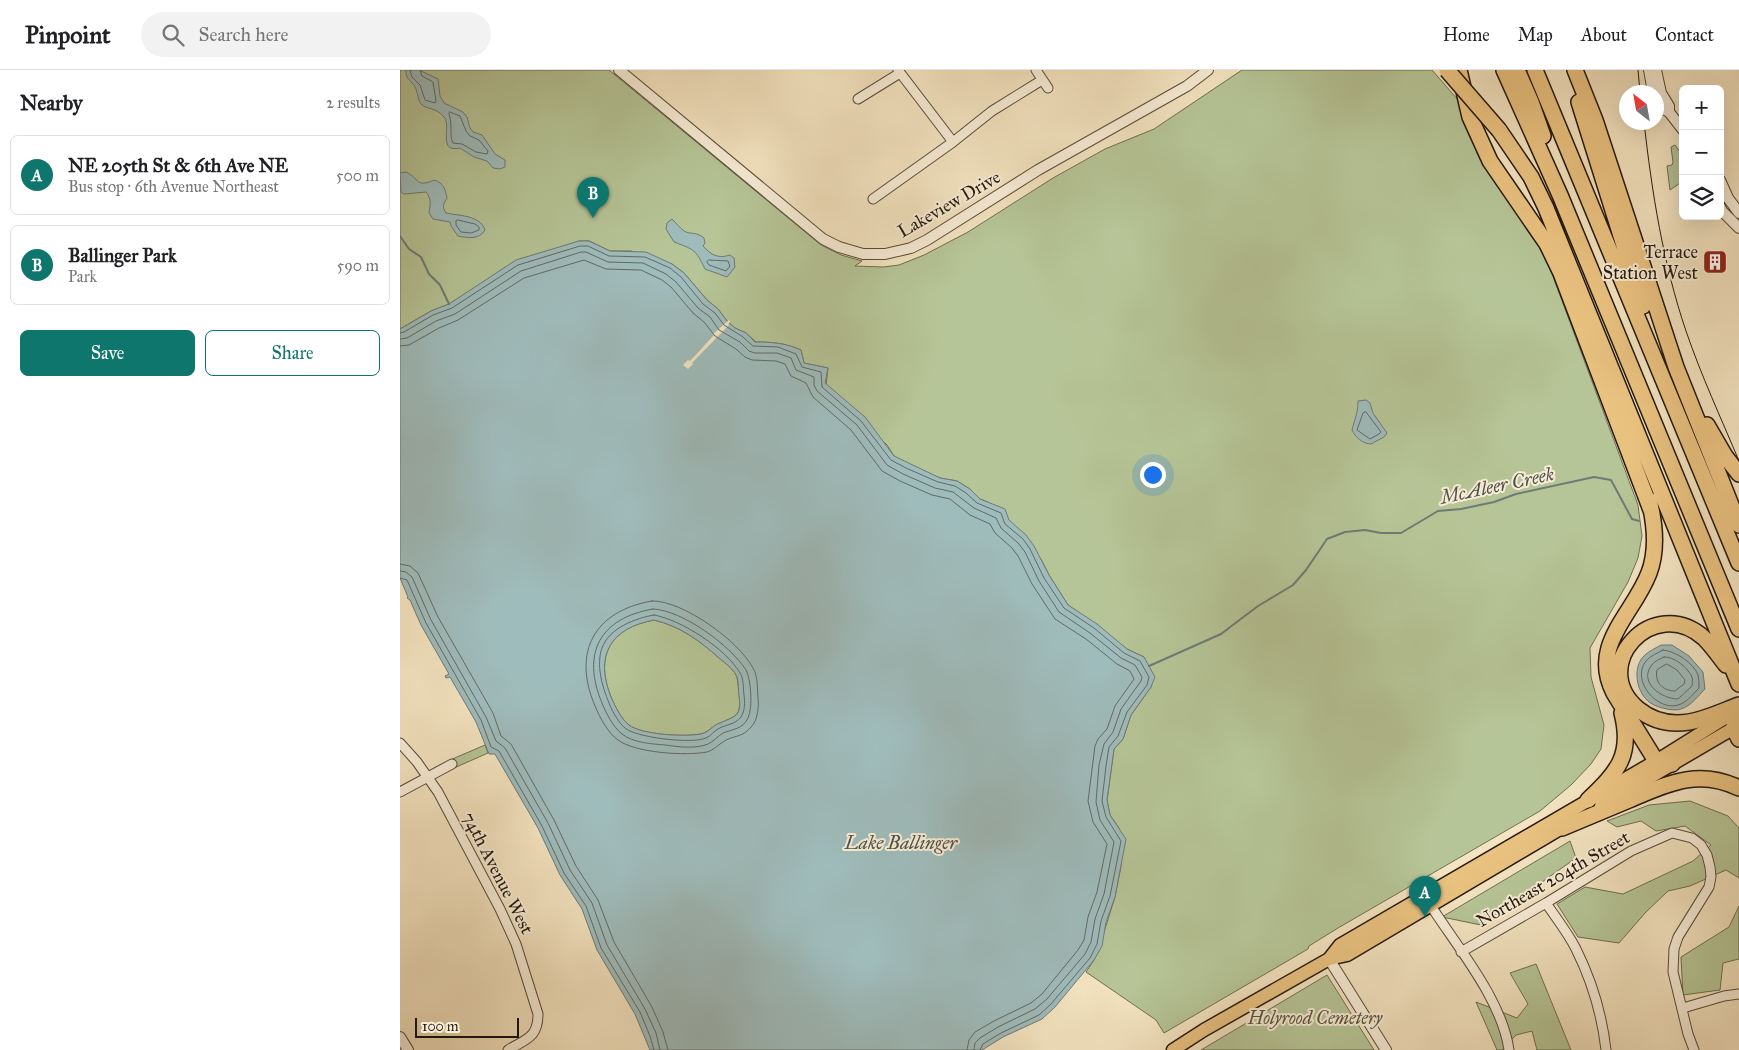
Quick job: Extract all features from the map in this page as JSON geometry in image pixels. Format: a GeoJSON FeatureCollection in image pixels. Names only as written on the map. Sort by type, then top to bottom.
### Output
{"type":"FeatureCollection","features":[{"type":"Feature","properties":{"kind":"highway"},"geometry":{"type":"LineString","coordinates":[[1447,70],[1499,130],[1531,177],[1546,208],[1611,364],[1739,684]]}},
{"type":"Feature","properties":{"kind":"highway"},"geometry":{"type":"LineString","coordinates":[[1459,70],[1470,116],[1490,161],[1542,238],[1561,273],[1652,510]]}},
{"type":"Feature","properties":{"kind":"highway"},"geometry":{"type":"LineString","coordinates":[[1504,70],[1560,195],[1739,629]]}},
{"type":"Feature","properties":{"kind":"highway"},"geometry":{"type":"LineString","coordinates":[[1517,70],[1536,114],[1560,195]]}},
{"type":"Feature","properties":{"kind":"highway"},"geometry":{"type":"LineString","coordinates":[[1535,70],[1739,563]]}},
{"type":"Feature","properties":{"kind":"highway"},"geometry":{"type":"LineString","coordinates":[[1574,70],[1580,105],[1589,136],[1672,401]]}},
{"type":"Feature","properties":{"kind":"highway"},"geometry":{"type":"LineString","coordinates":[[1574,70],[1595,120],[1687,396],[1739,525]]}},
{"type":"Feature","properties":{"kind":"highway"},"geometry":{"type":"LineString","coordinates":[[1657,305],[1703,415],[1725,456],[1739,474]]}},
{"type":"Feature","properties":{"kind":"highway"},"geometry":{"type":"LineString","coordinates":[[1588,800],[1618,766],[1626,746],[1622,716],[1606,674],[1606,654],[1617,628],[1641,590],[1649,572],[1654,553],[1655,538],[1652,510],[1611,364]]}},
{"type":"Feature","properties":{"kind":"highway"},"geometry":{"type":"LineString","coordinates":[[1739,684],[1703,638],[1688,628],[1679,625],[1660,625],[1642,632],[1627,648],[1621,665],[1622,684],[1626,696],[1638,709],[1658,720],[1671,723],[1686,722],[1739,708]]}},
{"type":"Feature","properties":{"kind":"highway"},"geometry":{"type":"LineString","coordinates":[[1616,698],[1656,761],[1663,765],[1672,764]]}},
{"type":"Feature","properties":{"kind":"highway"},"geometry":{"type":"LineString","coordinates":[[1737,731],[1734,720],[1739,708]]}},
{"type":"Feature","properties":{"kind":"highway"},"geometry":{"type":"LineString","coordinates":[[1562,828],[1659,787],[1685,779],[1708,779],[1739,788]]}},
{"type":"Feature","properties":{"kind":"main road"},"geometry":{"type":"LineString","coordinates":[[1329,959],[1340,945],[1656,761],[1739,708]]}},
{"type":"Feature","properties":{"kind":"main road"},"geometry":{"type":"LineString","coordinates":[[1173,1050],[1204,1030],[1329,959],[1347,955],[1672,764],[1737,731]]}},
{"type":"Feature","properties":{"kind":"main road"},"geometry":{"type":"LineString","coordinates":[[1431,906],[1431,900],[1439,886]]}},
{"type":"Feature","properties":{"kind":"main road"},"geometry":{"type":"LineString","coordinates":[[1396,912],[1424,903],[1431,906]]}},
{"type":"Feature","properties":{"kind":"street","name":"Lakeview Drive"},"geometry":{"type":"LineString","coordinates":[[619,70],[819,236],[845,250],[874,255],[895,253],[919,245],[1038,170],[1187,86],[1202,72]]}},
{"type":"Feature","properties":{"kind":"street"},"geometry":{"type":"LineString","coordinates":[[1036,70],[1048,88]]}},
{"type":"Feature","properties":{"kind":"street"},"geometry":{"type":"LineString","coordinates":[[1649,70],[1652,85]]}},
{"type":"Feature","properties":{"kind":"street"},"geometry":{"type":"LineString","coordinates":[[1656,70],[1661,93],[1669,106],[1669,112]]}},
{"type":"Feature","properties":{"kind":"street"},"geometry":{"type":"LineString","coordinates":[[858,99],[899,72],[953,142]]}},
{"type":"Feature","properties":{"kind":"street"},"geometry":{"type":"LineString","coordinates":[[873,199],[953,142],[992,111],[1042,80]]}},
{"type":"Feature","properties":{"kind":"street"},"geometry":{"type":"LineString","coordinates":[[1664,110],[1669,112],[1679,125]]}},
{"type":"Feature","properties":{"kind":"street"},"geometry":{"type":"LineString","coordinates":[[1724,189],[1739,213]]}},
{"type":"Feature","properties":{"kind":"street"},"geometry":{"type":"LineString","coordinates":[[1724,213],[1739,228]]}},
{"type":"Feature","properties":{"kind":"street","name":"74th Avenue West"},"geometry":{"type":"LineString","coordinates":[[400,743],[417,762],[438,792],[494,897],[516,944],[538,1014],[536,1031],[528,1039],[508,1050]]}},
{"type":"Feature","properties":{"kind":"street"},"geometry":{"type":"LineString","coordinates":[[400,792],[452,764]]}},
{"type":"Feature","properties":{"kind":"street","name":"Northeast 204th Street"},"geometry":{"type":"LineString","coordinates":[[1461,952],[1631,851],[1672,833],[1692,838],[1701,845],[1707,855],[1710,866],[1710,887],[1682,928],[1674,949],[1673,972],[1682,1008]]}},
{"type":"Feature","properties":{"kind":"street"},"geometry":{"type":"LineString","coordinates":[[1546,903],[1575,948],[1589,978],[1600,1012],[1606,1050]]}},
{"type":"Feature","properties":{"kind":"street"},"geometry":{"type":"LineString","coordinates":[[1431,906],[1487,990],[1500,1019],[1509,1050]]}},
{"type":"Feature","properties":{"kind":"street"},"geometry":{"type":"LineString","coordinates":[[1329,959],[1386,1050]]}},
{"type":"Feature","properties":{"kind":"street"},"geometry":{"type":"LineString","coordinates":[[1694,1050],[1682,1008],[1724,996],[1739,994]]}},
{"type":"Feature","properties":{"kind":"street"},"geometry":{"type":"LineString","coordinates":[[400,1037],[408,1050]]}},
{"type":"Feature","properties":{"kind":"green space"},"geometry":{"type":"Polygon","coordinates":[[[400,70],[609,70],[821,245],[841,255],[862,261],[855,266],[883,267],[899,265],[924,255],[968,232],[1053,178],[1105,149],[1154,129],[1242,70],[1432,70],[1458,100],[1467,124],[1535,237],[1548,263],[1638,505],[1642,536],[1638,558],[1628,582],[1590,648],[1591,677],[1604,725],[1601,749],[1591,764],[1571,785],[1540,811],[1338,928],[1309,946],[1308,949],[1164,1033],[1156,1020],[1086,972],[1094,960],[1104,932],[1115,897],[1121,866],[1119,828],[1110,815],[1107,800],[1114,749],[1123,739],[1131,715],[1151,687],[1144,657],[1127,649],[1068,605],[1041,559],[988,502],[980,499],[970,489],[957,481],[940,478],[894,456],[887,445],[826,386],[828,368],[804,363],[801,350],[778,343],[756,342],[746,333],[735,328],[684,273],[672,264],[631,251],[610,251],[589,241],[579,241],[506,267],[449,304],[431,311],[400,329],[400,70]]]}},
{"type":"Feature","properties":{"kind":"green space"},"geometry":{"type":"Polygon","coordinates":[[[1675,145],[1679,150],[1679,184],[1670,190],[1667,166],[1672,165],[1673,162],[1671,147],[1675,145]]]}},
{"type":"Feature","properties":{"kind":"green space"},"geometry":{"type":"Polygon","coordinates":[[[654,620],[672,626],[689,635],[734,671],[737,677],[740,700],[739,710],[735,716],[717,724],[708,731],[693,735],[643,731],[629,725],[623,719],[618,712],[606,682],[606,656],[610,646],[617,637],[639,624],[654,620]]]}},
{"type":"Feature","properties":{"kind":"green space"},"geometry":{"type":"Polygon","coordinates":[[[485,745],[488,753],[454,768],[450,760],[485,745]]]}},
{"type":"Feature","properties":{"kind":"green space"},"geometry":{"type":"Polygon","coordinates":[[[1690,801],[1728,816],[1739,828],[1739,878],[1726,870],[1690,886],[1668,891],[1646,912],[1619,943],[1578,937],[1557,904],[1585,887],[1623,894],[1693,861],[1711,845],[1685,826],[1656,831],[1641,821],[1617,827],[1607,821],[1649,805],[1690,801]]]}},
{"type":"Feature","properties":{"kind":"green space"},"geometry":{"type":"Polygon","coordinates":[[[1570,841],[1576,858],[1481,925],[1442,917],[1570,841]]]}},
{"type":"Feature","properties":{"kind":"green space"},"geometry":{"type":"Polygon","coordinates":[[[1739,906],[1739,959],[1723,963],[1720,990],[1683,995],[1681,957],[1729,927],[1739,906]]]}},
{"type":"Feature","properties":{"kind":"green space"},"geometry":{"type":"Polygon","coordinates":[[[1536,964],[1571,1050],[1537,1050],[1532,1031],[1516,1035],[1502,1050],[1497,1050],[1476,1002],[1517,1018],[1528,1004],[1510,973],[1536,964]]]}},
{"type":"Feature","properties":{"kind":"green space","name":"Holyrood Cemetery"},"geometry":{"type":"Polygon","coordinates":[[[1327,975],[1374,1050],[1201,1050],[1327,975]]]}},
{"type":"Feature","properties":{"kind":"water"},"geometry":{"type":"Polygon","coordinates":[[[406,70],[419,70],[438,79],[440,96],[444,103],[463,112],[473,132],[482,135],[495,154],[505,160],[505,167],[500,169],[493,168],[487,161],[474,157],[460,148],[453,149],[449,147],[444,117],[421,104],[415,86],[408,78],[406,70]]]}},
{"type":"Feature","properties":{"kind":"water"},"geometry":{"type":"Polygon","coordinates":[[[406,172],[421,183],[434,180],[440,183],[445,189],[447,198],[444,206],[446,213],[479,221],[485,230],[483,233],[469,238],[458,236],[450,222],[433,219],[429,213],[430,200],[426,192],[404,194],[401,192],[400,173],[406,172]]]}},
{"type":"Feature","properties":{"kind":"water"},"geometry":{"type":"Polygon","coordinates":[[[672,219],[684,231],[704,238],[705,243],[703,246],[712,254],[722,257],[730,255],[734,258],[735,267],[727,277],[705,269],[694,251],[674,242],[666,229],[667,223],[672,219]]]}},
{"type":"Feature","properties":{"kind":"water","name":"Lake Ballinger"},"geometry":{"type":"Polygon","coordinates":[[[579,241],[589,241],[610,251],[646,252],[672,264],[684,273],[727,321],[735,328],[746,333],[755,342],[778,343],[801,350],[804,363],[828,368],[825,383],[865,417],[894,456],[940,478],[957,481],[970,489],[980,499],[1005,509],[1009,520],[1026,535],[1034,546],[1068,605],[1097,624],[1127,649],[1144,657],[1155,677],[1151,687],[1131,715],[1123,739],[1114,749],[1107,800],[1110,815],[1126,839],[1115,897],[1106,922],[1102,946],[1094,960],[1055,1007],[1042,1019],[1003,1037],[982,1050],[650,1050],[635,1014],[597,950],[582,909],[560,875],[538,828],[495,754],[489,754],[476,722],[450,677],[446,678],[445,676],[449,674],[421,625],[410,600],[407,598],[400,578],[400,329],[431,311],[449,304],[516,260],[579,241]],[[654,620],[639,624],[617,637],[610,646],[606,656],[606,682],[616,708],[623,719],[629,725],[644,731],[694,735],[704,733],[717,724],[734,717],[739,711],[740,703],[738,682],[734,671],[697,640],[681,630],[654,620]]]}},
{"type":"Feature","properties":{"kind":"water"},"geometry":{"type":"Polygon","coordinates":[[[1366,400],[1370,403],[1373,413],[1387,433],[1384,437],[1371,444],[1360,440],[1352,430],[1358,401],[1366,400]]]}},
{"type":"Feature","properties":{"kind":"water"},"geometry":{"type":"Polygon","coordinates":[[[1661,645],[1672,645],[1689,656],[1703,672],[1705,689],[1685,708],[1678,710],[1659,707],[1644,697],[1638,685],[1638,665],[1648,652],[1661,645]]]}},
{"type":"Feature","properties":{"kind":"pier"},"geometry":{"type":"Polygon","coordinates":[[[729,320],[728,326],[688,369],[683,365],[688,360],[690,361],[713,334],[729,320]]]}},
{"type":"Feature","properties":{"kind":"waterway"},"geometry":{"type":"LineString","coordinates":[[400,236],[409,249],[421,257],[429,274],[440,285],[449,304]]}},
{"type":"Feature","properties":{"kind":"waterway","name":"McAleer Creek"},"geometry":{"type":"LineString","coordinates":[[1149,666],[1221,634],[1258,606],[1293,585],[1306,570],[1327,539],[1345,532],[1365,530],[1381,533],[1401,533],[1438,511],[1461,509],[1494,502],[1516,494],[1594,477],[1611,480],[1632,519],[1639,521]]}},
{"type":"Feature","properties":{"kind":"tram line"},"geometry":{"type":"LineString","coordinates":[[1638,70],[1639,85]]}},
{"type":"Feature","properties":{"kind":"tram line"},"geometry":{"type":"LineString","coordinates":[[1645,130],[1659,228],[1678,305],[1698,364],[1739,461]]}},
{"type":"Feature","properties":{"kind":"place","name":"Ballinger Park"},"geometry":{"type":"Point","coordinates":[593,218]}},
{"type":"Feature","properties":{"kind":"place","name":"Terrace Station West"},"geometry":{"type":"Point","coordinates":[1715,262]}},
{"type":"Feature","properties":{"kind":"place","name":"NE 205th St & 6th Ave NE"},"geometry":{"type":"Point","coordinates":[1425,917]}}]}
